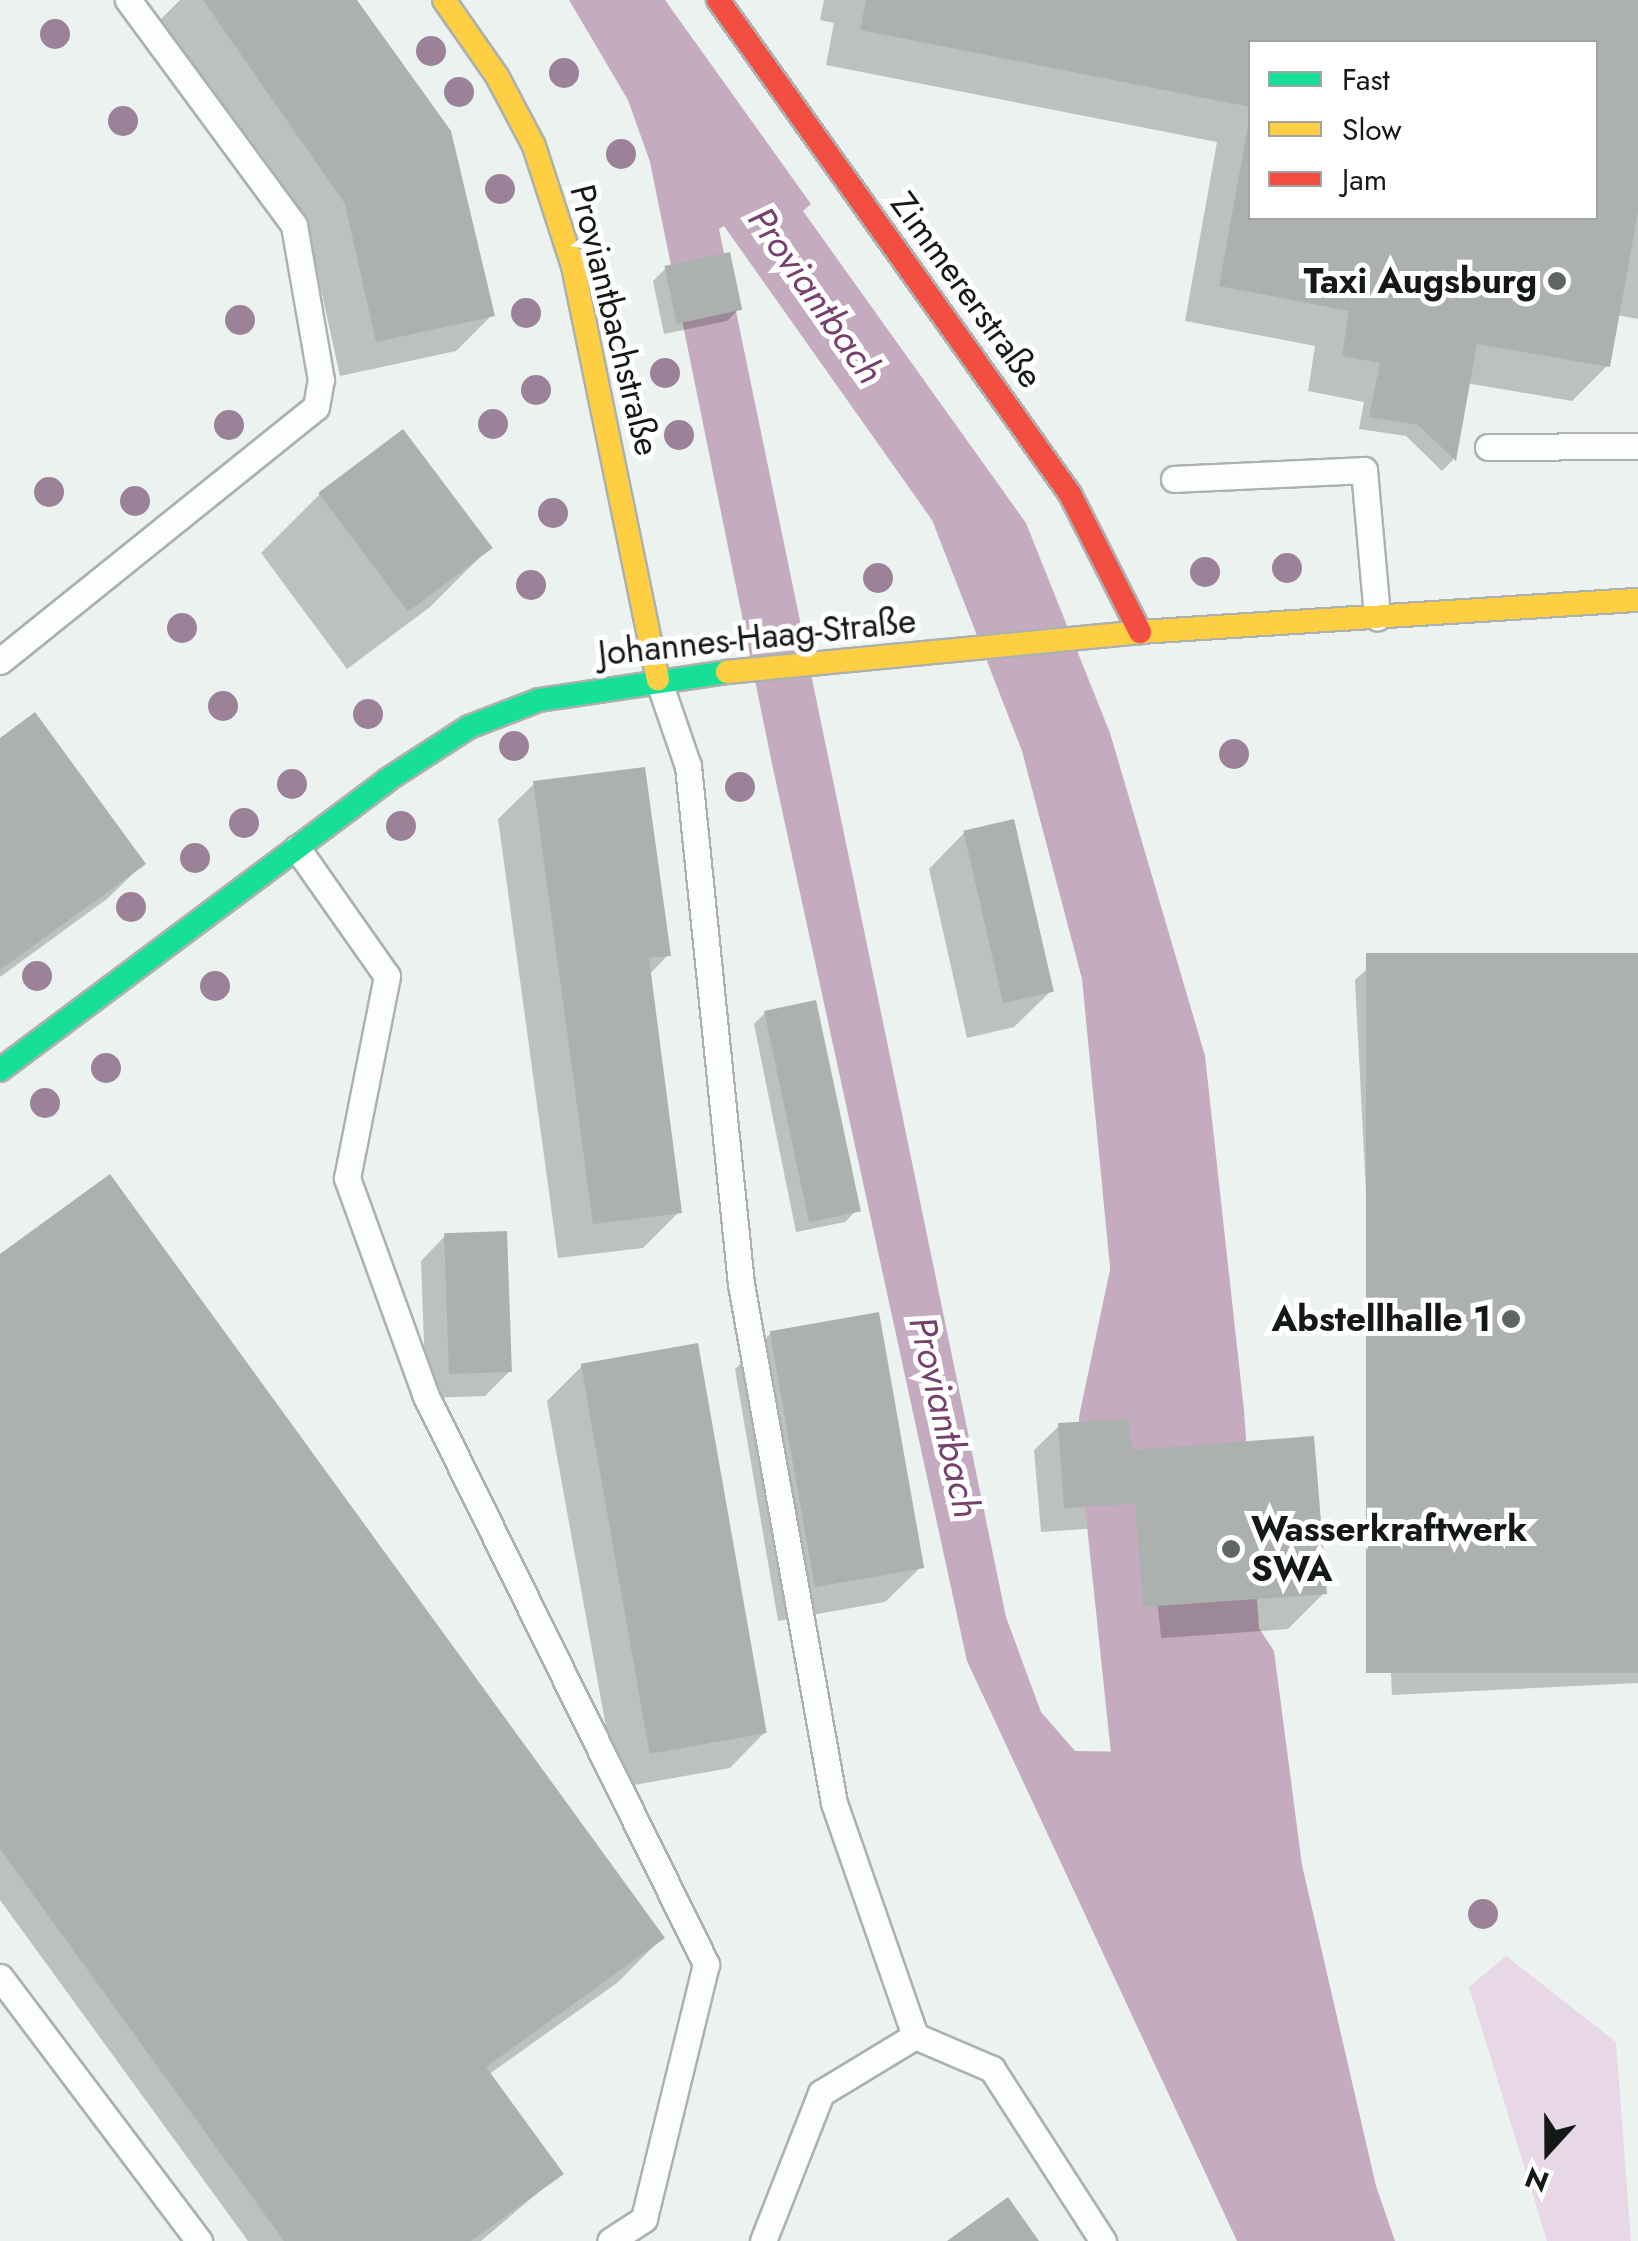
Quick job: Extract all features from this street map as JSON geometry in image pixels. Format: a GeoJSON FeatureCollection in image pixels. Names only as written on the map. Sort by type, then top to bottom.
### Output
{"type":"FeatureCollection","features":[{"type":"Feature","properties":{"kind":"street","name":"Proviantbachstraße"},"geometry":{"type":"LineString","coordinates":[[444,0],[497,76],[534,146],[573,266],[658,679]]}},
{"type":"Feature","properties":{"kind":"street","name":"Zimmererstraße"},"geometry":{"type":"LineString","coordinates":[[718,0],[1070,494],[1140,632]]}},
{"type":"Feature","properties":{"kind":"street","name":"Johannes-Haag-Straße"},"geometry":{"type":"LineString","coordinates":[[0,1070],[297,848],[469,727],[539,700],[658,679],[1140,632],[1638,600]]}},
{"type":"Feature","properties":{"kind":"lane"},"geometry":{"type":"LineString","coordinates":[[0,661],[316,407],[320,380],[294,225],[128,0]]}},
{"type":"Feature","properties":{"kind":"lane"},"geometry":{"type":"LineString","coordinates":[[1488,447],[1638,446]]}},
{"type":"Feature","properties":{"kind":"lane"},"geometry":{"type":"LineString","coordinates":[[1174,480],[1364,470],[1377,617]]}},
{"type":"Feature","properties":{"kind":"lane"},"geometry":{"type":"LineString","coordinates":[[658,679],[688,766],[741,1284],[834,1803],[914,2036],[992,2069],[1103,2241]]}},
{"type":"Feature","properties":{"kind":"lane"},"geometry":{"type":"LineString","coordinates":[[297,848],[387,976],[347,1178],[412,1358],[706,1964],[644,2219],[610,2241]]}},
{"type":"Feature","properties":{"kind":"lane"},"geometry":{"type":"LineString","coordinates":[[0,1976],[199,2241]]}},
{"type":"Feature","properties":{"kind":"lane"},"geometry":{"type":"LineString","coordinates":[[764,2241],[820,2093],[914,2036]]}},
{"type":"Feature","properties":{"kind":"shaded area"},"geometry":{"type":"Polygon","coordinates":[[[1506,1956],[1616,2042],[1631,2241],[1547,2241],[1469,1987],[1506,1956]]]}},
{"type":"Feature","properties":{"kind":"water"},"geometry":{"type":"Polygon","coordinates":[[[569,0],[665,0],[811,204],[803,211],[1026,523],[1110,733],[1205,1056],[1244,1410],[1259,1628],[1274,1651],[1302,1865],[1376,2186],[1395,2241],[1237,2241],[967,1661],[772,764],[650,162],[628,100],[569,0]],[[724,226],[719,229],[1006,1617],[1041,1712],[1075,1751],[1142,1752],[1164,1713],[1154,1607],[1143,1607],[1082,979],[1022,751],[932,520],[724,226]]]}},
{"type":"Feature","properties":{"kind":"building"},"geometry":{"type":"Polygon","coordinates":[[[203,0],[357,0],[451,131],[495,316],[376,342],[345,204],[203,0]]]}},
{"type":"Feature","properties":{"kind":"building"},"geometry":{"type":"Polygon","coordinates":[[[866,0],[1638,0],[1638,212],[1610,367],[1477,344],[1456,461],[1418,425],[1369,417],[1380,363],[1342,356],[1349,311],[1219,286],[1248,126],[1248,220],[1598,220],[1598,40],[1248,40],[1248,107],[860,30],[866,0]]]}},
{"type":"Feature","properties":{"kind":"building"},"geometry":{"type":"Polygon","coordinates":[[[730,252],[742,310],[677,324],[664,266],[730,252]]]}},
{"type":"Feature","properties":{"kind":"building"},"geometry":{"type":"Polygon","coordinates":[[[403,429],[493,548],[408,612],[318,493],[403,429]]]}},
{"type":"Feature","properties":{"kind":"building"},"geometry":{"type":"Polygon","coordinates":[[[35,712],[146,864],[0,970],[0,738],[35,712]]]}},
{"type":"Feature","properties":{"kind":"building"},"geometry":{"type":"Polygon","coordinates":[[[645,767],[671,956],[649,958],[682,1213],[593,1224],[533,781],[645,767]]]}},
{"type":"Feature","properties":{"kind":"building"},"geometry":{"type":"Polygon","coordinates":[[[1014,819],[1054,991],[1003,1003],[963,831],[1014,819]]]}},
{"type":"Feature","properties":{"kind":"building","name":"Abstellhalle 1"},"geometry":{"type":"Polygon","coordinates":[[[1366,953],[1638,953],[1638,1673],[1366,1673],[1366,953]]]}},
{"type":"Feature","properties":{"kind":"building"},"geometry":{"type":"Polygon","coordinates":[[[816,1000],[861,1211],[809,1222],[764,1011],[816,1000]]]}},
{"type":"Feature","properties":{"kind":"building"},"geometry":{"type":"Polygon","coordinates":[[[110,1174],[665,1938],[486,2067],[564,2174],[471,2241],[284,2241],[0,1849],[0,1254],[110,1174]]]}},
{"type":"Feature","properties":{"kind":"building"},"geometry":{"type":"Polygon","coordinates":[[[507,1231],[512,1372],[449,1374],[444,1233],[507,1231]]]}},
{"type":"Feature","properties":{"kind":"building"},"geometry":{"type":"Polygon","coordinates":[[[879,1312],[924,1568],[815,1587],[770,1331],[879,1312]]]}},
{"type":"Feature","properties":{"kind":"building"},"geometry":{"type":"Polygon","coordinates":[[[698,1343],[767,1733],[650,1754],[581,1364],[698,1343]]]}},
{"type":"Feature","properties":{"kind":"building","name":"Wasserkraftwerk SWA"},"geometry":{"type":"Polygon","coordinates":[[[1129,1419],[1132,1450],[1314,1436],[1327,1594],[1143,1607],[1135,1504],[1064,1508],[1058,1423],[1129,1419]]]}},
{"type":"Feature","properties":{"kind":"building"},"geometry":{"type":"Polygon","coordinates":[[[1008,2197],[1039,2241],[947,2241],[1008,2197]]]}},
{"type":"Feature","properties":{"kind":"waterway","name":"Proviantbach"},"geometry":{"type":"LineString","coordinates":[[1110,1420],[1140,1278]]}},
{"type":"Feature","properties":{"kind":"waterway","name":"Proviantbach"},"geometry":{"type":"LineString","coordinates":[[1116,1505],[1142,1752],[1197,1815]]}},
{"type":"Feature","properties":{"kind":"traffic: fast"},"geometry":{"type":"LineString","coordinates":[[0,1070],[387,780],[469,727],[539,700],[727,672]]}},
{"type":"Feature","properties":{"kind":"traffic: slow"},"geometry":{"type":"LineString","coordinates":[[444,0],[497,76],[534,146],[573,266],[658,679]]}},
{"type":"Feature","properties":{"kind":"traffic: slow"},"geometry":{"type":"LineString","coordinates":[[727,672],[1140,632],[1638,600]]}},
{"type":"Feature","properties":{"kind":"traffic: jam"},"geometry":{"type":"LineString","coordinates":[[718,0],[1070,494],[1140,632]]}},
{"type":"Feature","properties":{"kind":"place","name":"Taxi Augsburg"},"geometry":{"type":"Point","coordinates":[1557,281]}},
{"type":"Feature","properties":{"kind":"place","name":"Abstellhalle 1"},"geometry":{"type":"Point","coordinates":[1511,1319]}},
{"type":"Feature","properties":{"kind":"place","name":"Wasserkraftwerk SWA"},"geometry":{"type":"Point","coordinates":[1231,1549]}}]}
